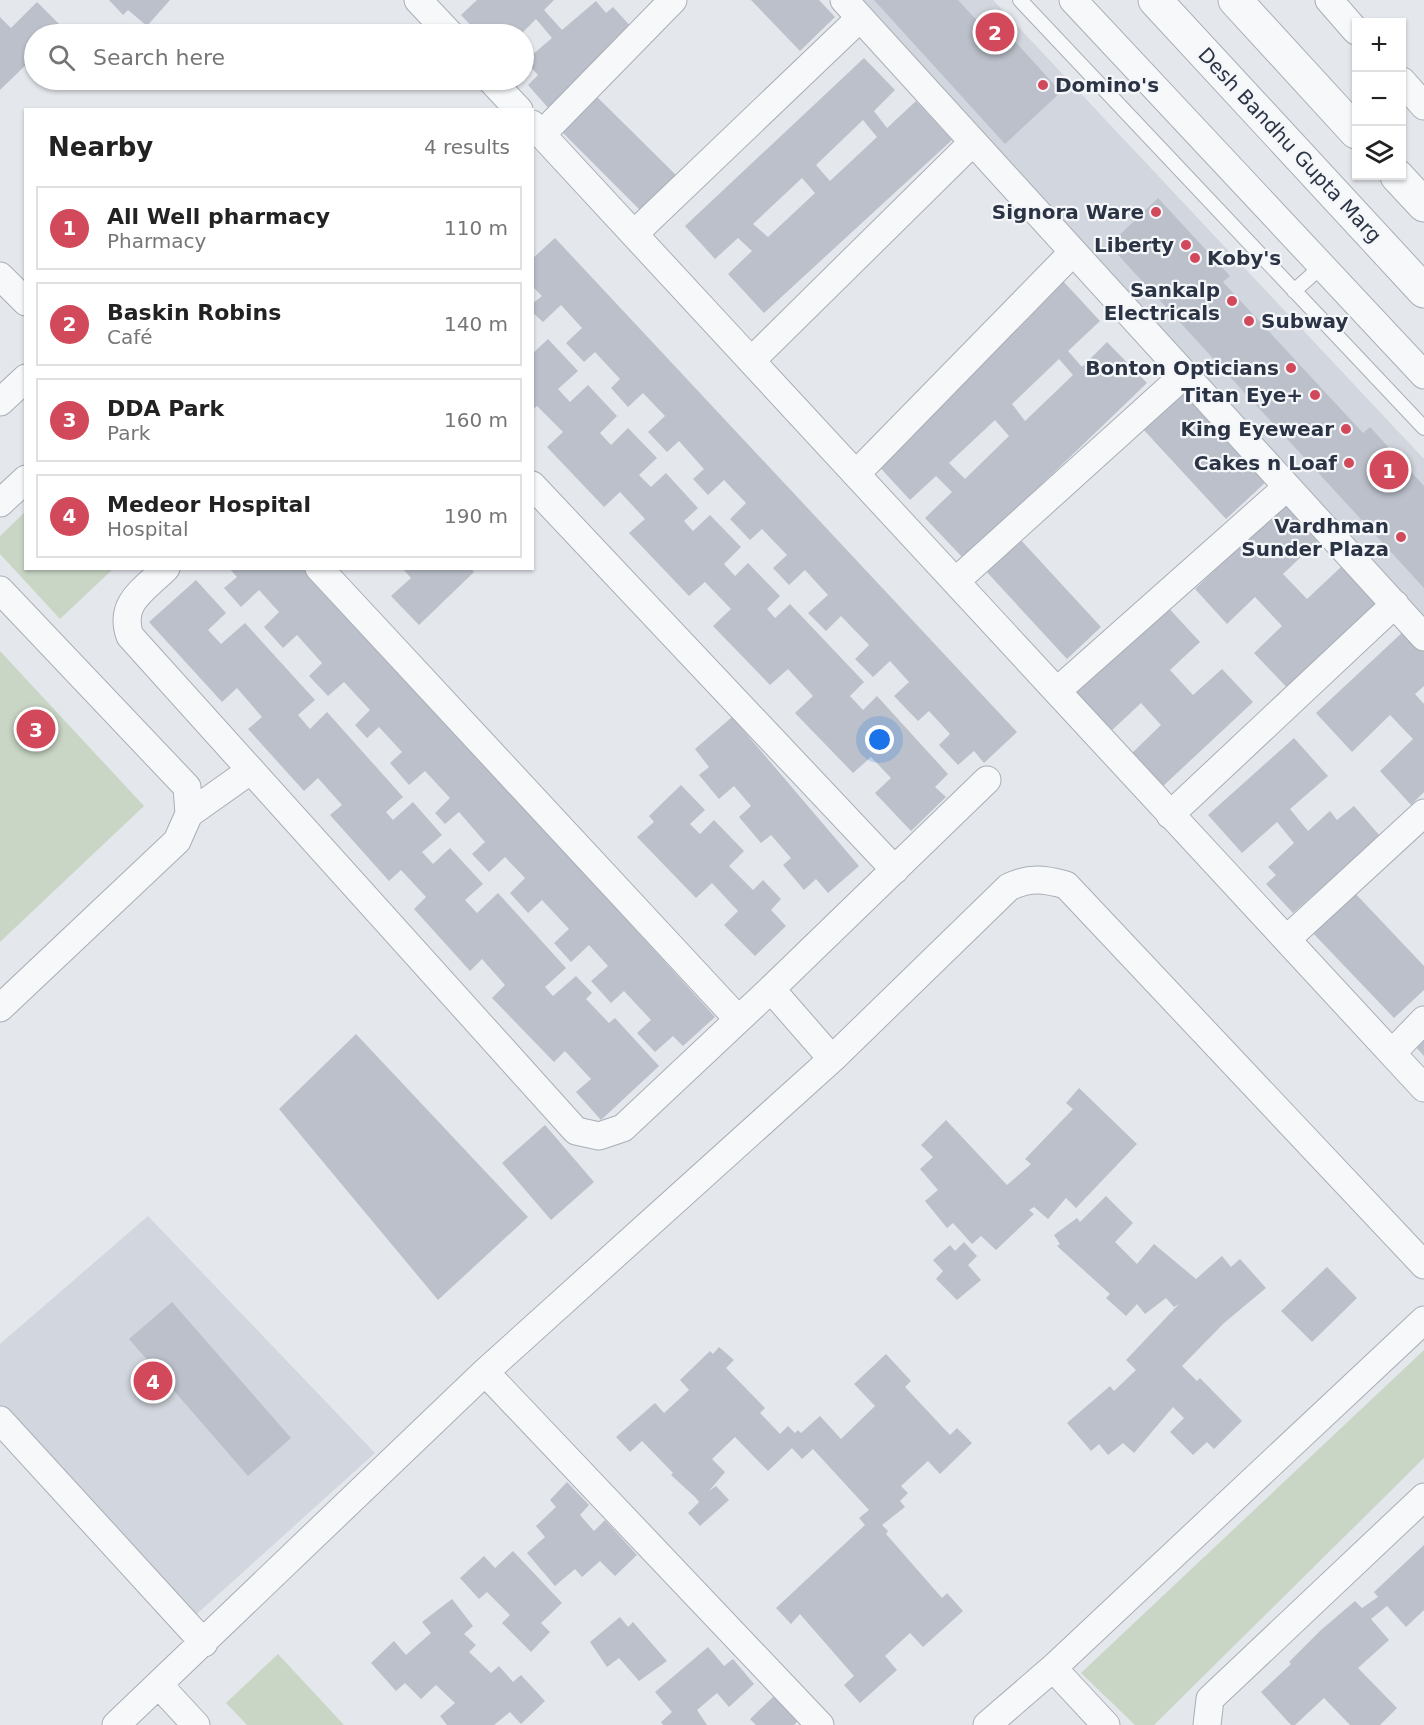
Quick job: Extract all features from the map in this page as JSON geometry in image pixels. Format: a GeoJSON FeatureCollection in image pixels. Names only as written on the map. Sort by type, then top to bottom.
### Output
{"type":"FeatureCollection","features":[{"type":"Feature","properties":{"kind":"street"},"geometry":{"type":"LineString","coordinates":[[673,0],[537,129],[1424,1088]]}},
{"type":"Feature","properties":{"kind":"street"},"geometry":{"type":"LineString","coordinates":[[1073,0],[1322,266],[1422,369]]}},
{"type":"Feature","properties":{"kind":"street","name":"Desh Bandhu Gupta Marg"},"geometry":{"type":"LineString","coordinates":[[1155,0],[1424,291]]}},
{"type":"Feature","properties":{"kind":"street"},"geometry":{"type":"LineString","coordinates":[[1235,0],[1352,128]]}},
{"type":"Feature","properties":{"kind":"street"},"geometry":{"type":"LineString","coordinates":[[1329,0],[1352,26]]}},
{"type":"Feature","properties":{"kind":"street"},"geometry":{"type":"LineString","coordinates":[[432,5],[444,24]]}},
{"type":"Feature","properties":{"kind":"street"},"geometry":{"type":"LineString","coordinates":[[634,234],[852,9],[1424,637]]}},
{"type":"Feature","properties":{"kind":"street"},"geometry":{"type":"LineString","coordinates":[[1406,86],[1424,106]]}},
{"type":"Feature","properties":{"kind":"street"},"geometry":{"type":"LineString","coordinates":[[501,90],[517,108]]}},
{"type":"Feature","properties":{"kind":"street"},"geometry":{"type":"LineString","coordinates":[[752,360],[974,142]]}},
{"type":"Feature","properties":{"kind":"street"},"geometry":{"type":"LineString","coordinates":[[1401,180],[1424,205]]}},
{"type":"Feature","properties":{"kind":"street"},"geometry":{"type":"LineString","coordinates":[[856,474],[1073,252]]}},
{"type":"Feature","properties":{"kind":"street"},"geometry":{"type":"LineString","coordinates":[[0,276],[24,300]]}},
{"type":"Feature","properties":{"kind":"street"},"geometry":{"type":"LineString","coordinates":[[956,581],[1185,374]]}},
{"type":"Feature","properties":{"kind":"street"},"geometry":{"type":"LineString","coordinates":[[0,402],[24,380]]}},
{"type":"Feature","properties":{"kind":"street"},"geometry":{"type":"LineString","coordinates":[[0,503],[24,481]]}},
{"type":"Feature","properties":{"kind":"street"},"geometry":{"type":"LineString","coordinates":[[534,487],[895,870]]}},
{"type":"Feature","properties":{"kind":"street"},"geometry":{"type":"LineString","coordinates":[[1057,691],[1287,487]]}},
{"type":"Feature","properties":{"kind":"street"},"geometry":{"type":"LineString","coordinates":[[164,570],[130,604],[125,621],[130,636],[576,1131],[599,1136],[623,1128],[771,989],[987,780]]}},
{"type":"Feature","properties":{"kind":"street"},"geometry":{"type":"LineString","coordinates":[[321,570],[738,1019]]}},
{"type":"Feature","properties":{"kind":"street"},"geometry":{"type":"LineString","coordinates":[[0,590],[187,787],[189,814],[177,841],[0,1008]]}},
{"type":"Feature","properties":{"kind":"street"},"geometry":{"type":"LineString","coordinates":[[1170,814],[1395,604]]}},
{"type":"Feature","properties":{"kind":"street"},"geometry":{"type":"LineString","coordinates":[[189,814],[251,770]]}},
{"type":"Feature","properties":{"kind":"street"},"geometry":{"type":"LineString","coordinates":[[1287,939],[1424,813]]}},
{"type":"Feature","properties":{"kind":"street"},"geometry":{"type":"LineString","coordinates":[[116,1725],[485,1372],[832,1059],[1009,887],[1026,879],[1042,878],[1066,885],[1424,1265]]}},
{"type":"Feature","properties":{"kind":"street"},"geometry":{"type":"LineString","coordinates":[[771,989],[832,1059]]}},
{"type":"Feature","properties":{"kind":"street"},"geometry":{"type":"LineString","coordinates":[[1392,1053],[1424,1020]]}},
{"type":"Feature","properties":{"kind":"street"},"geometry":{"type":"LineString","coordinates":[[987,1725],[1053,1668],[1424,1320]]}},
{"type":"Feature","properties":{"kind":"street"},"geometry":{"type":"LineString","coordinates":[[485,1372],[820,1725]]}},
{"type":"Feature","properties":{"kind":"street"},"geometry":{"type":"LineString","coordinates":[[0,1420],[204,1643]]}},
{"type":"Feature","properties":{"kind":"street"},"geometry":{"type":"LineString","coordinates":[[1207,1725],[1210,1699],[1424,1497]]}},
{"type":"Feature","properties":{"kind":"street"},"geometry":{"type":"LineString","coordinates":[[1053,1668],[1106,1725]]}},
{"type":"Feature","properties":{"kind":"street"},"geometry":{"type":"LineString","coordinates":[[159,1685],[196,1725]]}},
{"type":"Feature","properties":{"kind":"lane"},"geometry":{"type":"LineString","coordinates":[[1020,0],[1424,428]]}},
{"type":"Feature","properties":{"kind":"lane"},"geometry":{"type":"LineString","coordinates":[[1294,291],[1322,266]]}},
{"type":"Feature","properties":{"kind":"shaded area"},"geometry":{"type":"Polygon","coordinates":[[[859,0],[993,0],[1424,459],[1424,616],[859,0]]]}},
{"type":"Feature","properties":{"kind":"shaded area"},"geometry":{"type":"Polygon","coordinates":[[[148,1216],[375,1453],[190,1620],[0,1419],[0,1344],[148,1216]]]}},
{"type":"Feature","properties":{"kind":"green space"},"geometry":{"type":"Polygon","coordinates":[[[24,513],[24,570],[112,570],[60,619],[0,554],[0,536],[24,513]]]}},
{"type":"Feature","properties":{"kind":"green space"},"geometry":{"type":"Polygon","coordinates":[[[0,651],[144,806],[0,942],[0,651]]]}},
{"type":"Feature","properties":{"kind":"green space"},"geometry":{"type":"Polygon","coordinates":[[[1424,1350],[1424,1458],[1154,1725],[1135,1725],[1081,1673],[1424,1350]]]}},
{"type":"Feature","properties":{"kind":"green space"},"geometry":{"type":"Polygon","coordinates":[[[278,1654],[344,1725],[247,1725],[226,1703],[278,1654]]]}},
{"type":"Feature","properties":{"kind":"building"},"geometry":{"type":"Polygon","coordinates":[[[109,0],[170,0],[149,24],[145,24],[128,10],[123,15],[109,0]]]}},
{"type":"Feature","properties":{"kind":"building"},"geometry":{"type":"Polygon","coordinates":[[[477,0],[554,0],[544,10],[562,30],[596,1],[606,13],[613,7],[635,31],[550,110],[532,90],[534,79],[538,75],[534,71],[534,53],[552,38],[536,19],[531,24],[470,24],[461,15],[477,0]]]}},
{"type":"Feature","properties":{"kind":"building"},"geometry":{"type":"Polygon","coordinates":[[[751,0],[819,0],[835,17],[800,51],[751,0]]]}},
{"type":"Feature","properties":{"kind":"building"},"geometry":{"type":"Polygon","coordinates":[[[874,0],[958,0],[982,26],[992,16],[1061,92],[1005,144],[874,0]]]}},
{"type":"Feature","properties":{"kind":"building"},"geometry":{"type":"Polygon","coordinates":[[[37,2],[59,24],[24,24],[24,67],[0,90],[0,17],[11,28],[37,2]]]}},
{"type":"Feature","properties":{"kind":"building"},"geometry":{"type":"Polygon","coordinates":[[[864,58],[895,90],[874,111],[887,128],[916,101],[952,140],[764,313],[728,274],[752,251],[738,238],[715,259],[685,226],[864,58]],[[863,120],[816,165],[830,181],[877,137],[863,120]],[[802,178],[753,224],[768,237],[815,193],[802,178]]]}},
{"type":"Feature","properties":{"kind":"building"},"geometry":{"type":"Polygon","coordinates":[[[591,91],[679,178],[643,213],[556,126],[591,91]]]}},
{"type":"Feature","properties":{"kind":"building"},"geometry":{"type":"Polygon","coordinates":[[[1158,198],[1230,276],[1223,282],[1363,433],[1370,427],[1424,486],[1424,588],[1109,245],[1158,198]]]}},
{"type":"Feature","properties":{"kind":"building"},"geometry":{"type":"Polygon","coordinates":[[[555,238],[1017,732],[984,763],[974,751],[958,765],[939,745],[950,734],[929,711],[918,721],[894,696],[909,682],[890,661],[873,677],[855,659],[869,645],[841,616],[826,631],[808,613],[828,595],[805,570],[789,585],[773,568],[787,555],[762,529],[750,540],[730,519],[746,503],[724,480],[708,495],[693,479],[704,469],[679,441],[667,452],[648,432],[665,416],[643,393],[628,407],[611,388],[620,379],[595,352],[584,362],[566,343],[582,328],[561,305],[543,322],[534,314],[534,302],[542,296],[534,288],[534,257],[555,238]]]}},
{"type":"Feature","properties":{"kind":"building"},"geometry":{"type":"Polygon","coordinates":[[[1063,281],[1100,321],[1068,351],[1082,367],[1107,342],[1147,383],[964,559],[925,518],[952,492],[936,476],[910,500],[874,461],[1063,281]],[[1059,359],[1012,404],[1025,421],[1073,375],[1059,359]],[[995,420],[949,463],[965,479],[1009,436],[995,420]]]}},
{"type":"Feature","properties":{"kind":"building"},"geometry":{"type":"Polygon","coordinates":[[[548,339],[578,371],[558,389],[570,402],[588,385],[617,416],[600,433],[611,445],[628,428],[657,458],[639,475],[651,487],[666,473],[698,508],[684,521],[693,531],[710,515],[741,547],[724,564],[735,576],[748,563],[780,596],[767,609],[775,618],[790,604],[864,682],[850,696],[863,710],[877,696],[948,774],[935,787],[946,797],[911,831],[875,793],[891,778],[871,757],[853,773],[795,713],[813,696],[788,669],[770,685],[713,626],[731,609],[705,582],[689,596],[629,533],[645,519],[620,492],[604,507],[547,447],[563,432],[537,406],[534,408],[534,352],[548,339]]]}},
{"type":"Feature","properties":{"kind":"building"},"geometry":{"type":"Polygon","coordinates":[[[1183,390],[1267,481],[1226,519],[1142,428],[1183,390]]]}},
{"type":"Feature","properties":{"kind":"building"},"geometry":{"type":"Polygon","coordinates":[[[1285,504],[1319,540],[1283,574],[1307,599],[1341,567],[1381,609],[1292,693],[1254,653],[1282,626],[1255,597],[1227,624],[1195,589],[1285,504]]]}},
{"type":"Feature","properties":{"kind":"building"},"geometry":{"type":"Polygon","coordinates":[[[1019,538],[1101,627],[1067,659],[985,570],[1019,538]]]}},
{"type":"Feature","properties":{"kind":"building"},"geometry":{"type":"Polygon","coordinates":[[[231,570],[308,570],[715,1017],[683,1046],[673,1036],[655,1052],[637,1033],[651,1020],[624,991],[611,1003],[591,981],[608,966],[589,945],[571,962],[554,943],[569,929],[542,900],[528,913],[510,893],[525,878],[505,857],[489,872],[472,854],[485,842],[459,812],[445,824],[435,813],[450,798],[425,771],[409,785],[390,763],[402,752],[379,727],[367,738],[355,725],[370,710],[344,682],[328,696],[309,676],[322,663],[297,635],[283,648],[264,627],[279,612],[259,590],[241,607],[224,588],[237,577],[231,570]]]}},
{"type":"Feature","properties":{"kind":"building"},"geometry":{"type":"Polygon","coordinates":[[[404,570],[472,570],[474,572],[419,625],[391,596],[411,578],[404,570]]]}},
{"type":"Feature","properties":{"kind":"building"},"geometry":{"type":"Polygon","coordinates":[[[196,580],[226,613],[208,630],[221,644],[245,623],[315,700],[298,715],[310,729],[327,712],[403,797],[386,812],[393,820],[413,802],[442,835],[422,852],[433,864],[450,848],[483,884],[465,900],[477,913],[498,893],[566,968],[545,987],[553,996],[576,976],[592,993],[586,999],[609,1023],[615,1018],[659,1066],[601,1120],[576,1092],[591,1079],[565,1051],[554,1062],[492,998],[505,985],[482,959],[470,971],[414,909],[426,897],[401,870],[389,881],[330,815],[342,805],[318,778],[304,791],[248,729],[262,717],[237,688],[222,702],[149,622],[196,580]]]}},
{"type":"Feature","properties":{"kind":"building"},"geometry":{"type":"Polygon","coordinates":[[[1164,603],[1200,642],[1170,670],[1193,695],[1222,669],[1253,702],[1161,788],[1130,755],[1161,725],[1141,703],[1109,733],[1070,691],[1164,603]]]}},
{"type":"Feature","properties":{"kind":"building"},"geometry":{"type":"Polygon","coordinates":[[[1405,630],[1424,651],[1424,686],[1415,694],[1424,704],[1424,792],[1411,805],[1380,771],[1413,739],[1390,715],[1352,752],[1316,713],[1405,630]]]}},
{"type":"Feature","properties":{"kind":"building"},"geometry":{"type":"Polygon","coordinates":[[[732,717],[859,866],[828,893],[816,879],[804,890],[783,865],[791,858],[771,835],[761,843],[739,817],[751,806],[734,786],[719,799],[699,775],[709,767],[695,749],[732,717]]]}},
{"type":"Feature","properties":{"kind":"building"},"geometry":{"type":"Polygon","coordinates":[[[1294,738],[1328,776],[1290,809],[1308,831],[1330,811],[1337,820],[1354,806],[1380,836],[1293,913],[1266,884],[1276,875],[1268,867],[1294,843],[1277,822],[1242,853],[1208,815],[1294,738]]]}},
{"type":"Feature","properties":{"kind":"building"},"geometry":{"type":"Polygon","coordinates":[[[681,785],[705,810],[690,824],[700,834],[714,820],[744,851],[729,866],[753,890],[763,880],[781,899],[771,910],[786,926],[755,956],[724,925],[738,911],[712,883],[696,898],[637,837],[654,822],[649,816],[681,785]]]}},
{"type":"Feature","properties":{"kind":"building"},"geometry":{"type":"Polygon","coordinates":[[[1352,890],[1424,966],[1424,990],[1394,1018],[1310,930],[1352,890]]]}},
{"type":"Feature","properties":{"kind":"building"},"geometry":{"type":"Polygon","coordinates":[[[1424,1030],[1424,1056],[1411,1042],[1424,1030]]]}},
{"type":"Feature","properties":{"kind":"building"},"geometry":{"type":"Polygon","coordinates":[[[356,1034],[528,1217],[438,1300],[279,1109],[356,1034]]]}},
{"type":"Feature","properties":{"kind":"building"},"geometry":{"type":"Polygon","coordinates":[[[1079,1088],[1137,1144],[1076,1208],[1066,1198],[1048,1219],[1034,1207],[1029,1210],[1034,1214],[996,1250],[981,1236],[972,1244],[953,1223],[947,1228],[925,1201],[938,1190],[920,1169],[933,1157],[921,1145],[946,1120],[1007,1185],[1031,1164],[1025,1159],[1073,1109],[1066,1103],[1079,1088]]]}},
{"type":"Feature","properties":{"kind":"building"},"geometry":{"type":"Polygon","coordinates":[[[545,1125],[594,1182],[551,1220],[502,1163],[545,1125]]]}},
{"type":"Feature","properties":{"kind":"building"},"geometry":{"type":"Polygon","coordinates":[[[1106,1196],[1133,1223],[1115,1242],[1137,1264],[1154,1244],[1196,1279],[1222,1256],[1231,1267],[1240,1259],[1266,1288],[1224,1323],[1182,1366],[1197,1381],[1200,1378],[1242,1421],[1214,1449],[1207,1442],[1193,1455],[1170,1432],[1184,1418],[1173,1407],[1134,1453],[1123,1443],[1108,1455],[1099,1444],[1091,1451],[1067,1423],[1110,1386],[1114,1391],[1136,1370],[1126,1360],[1179,1304],[1174,1307],[1166,1298],[1145,1314],[1137,1304],[1126,1316],[1106,1298],[1110,1294],[1057,1246],[1060,1244],[1054,1235],[1077,1218],[1080,1222],[1106,1196]]]}},
{"type":"Feature","properties":{"kind":"building"},"geometry":{"type":"Polygon","coordinates":[[[964,1242],[977,1256],[968,1265],[981,1280],[957,1300],[936,1279],[943,1271],[933,1260],[950,1245],[955,1251],[964,1242]]]}},
{"type":"Feature","properties":{"kind":"building"},"geometry":{"type":"Polygon","coordinates":[[[1327,1267],[1357,1298],[1312,1342],[1281,1311],[1327,1267]]]}},
{"type":"Feature","properties":{"kind":"building"},"geometry":{"type":"Polygon","coordinates":[[[172,1302],[291,1438],[248,1476],[129,1339],[172,1302]]]}},
{"type":"Feature","properties":{"kind":"building"},"geometry":{"type":"Polygon","coordinates":[[[719,1347],[734,1360],[726,1368],[765,1408],[760,1413],[780,1434],[788,1426],[795,1433],[798,1430],[801,1433],[820,1416],[841,1439],[875,1406],[854,1384],[886,1354],[911,1381],[905,1387],[950,1435],[957,1428],[972,1443],[940,1474],[928,1461],[901,1486],[908,1493],[900,1501],[905,1507],[882,1525],[888,1531],[886,1534],[942,1598],[947,1593],[963,1611],[923,1647],[910,1633],[885,1656],[897,1670],[860,1703],[844,1685],[854,1676],[800,1614],[791,1624],[776,1608],[865,1525],[859,1518],[869,1510],[813,1449],[802,1459],[792,1448],[768,1471],[735,1437],[712,1459],[725,1472],[709,1491],[716,1486],[729,1500],[700,1526],[688,1513],[699,1502],[671,1475],[673,1473],[642,1441],[630,1452],[616,1437],[655,1403],[664,1413],[689,1390],[680,1380],[710,1351],[713,1354],[719,1347]]]}},
{"type":"Feature","properties":{"kind":"building"},"geometry":{"type":"Polygon","coordinates":[[[567,1482],[589,1505],[580,1515],[594,1531],[605,1520],[637,1555],[615,1576],[600,1561],[582,1577],[575,1569],[555,1586],[527,1553],[545,1537],[536,1526],[556,1507],[550,1500],[567,1482]]]}},
{"type":"Feature","properties":{"kind":"building"},"geometry":{"type":"Polygon","coordinates":[[[1424,1545],[1424,1610],[1406,1627],[1387,1606],[1371,1619],[1389,1640],[1358,1668],[1397,1708],[1380,1725],[1350,1725],[1324,1698],[1295,1725],[1291,1725],[1261,1692],[1291,1664],[1289,1662],[1321,1630],[1355,1601],[1362,1608],[1378,1597],[1374,1592],[1424,1545]]]}},
{"type":"Feature","properties":{"kind":"building"},"geometry":{"type":"Polygon","coordinates":[[[513,1551],[562,1603],[541,1623],[550,1632],[531,1652],[502,1623],[510,1615],[487,1592],[479,1599],[460,1578],[484,1556],[495,1568],[513,1551]]]}},
{"type":"Feature","properties":{"kind":"building"},"geometry":{"type":"Polygon","coordinates":[[[452,1599],[473,1626],[464,1634],[476,1645],[469,1652],[491,1673],[499,1666],[513,1682],[521,1675],[545,1701],[521,1724],[510,1712],[494,1725],[447,1725],[440,1716],[455,1703],[436,1685],[421,1699],[405,1683],[396,1691],[371,1663],[394,1641],[406,1655],[431,1633],[422,1622],[452,1599]]]}},
{"type":"Feature","properties":{"kind":"building"},"geometry":{"type":"Polygon","coordinates":[[[620,1617],[628,1627],[633,1622],[667,1661],[639,1681],[619,1658],[607,1667],[590,1642],[620,1617]]]}},
{"type":"Feature","properties":{"kind":"building"},"geometry":{"type":"Polygon","coordinates":[[[708,1647],[724,1666],[733,1659],[754,1684],[729,1707],[717,1693],[697,1710],[707,1725],[663,1725],[661,1722],[672,1712],[655,1692],[708,1647]]]}},
{"type":"Feature","properties":{"kind":"building"},"geometry":{"type":"Polygon","coordinates":[[[774,1696],[798,1721],[794,1725],[756,1725],[750,1719],[774,1696]]]}},
{"type":"Feature","properties":{"kind":"place","name":"Baskin Robins"},"geometry":{"type":"Point","coordinates":[995,32]}},
{"type":"Feature","properties":{"kind":"place","name":"Domino's"},"geometry":{"type":"Point","coordinates":[1043,85]}},
{"type":"Feature","properties":{"kind":"place","name":"Signora Ware"},"geometry":{"type":"Point","coordinates":[1156,212]}},
{"type":"Feature","properties":{"kind":"place","name":"Liberty"},"geometry":{"type":"Point","coordinates":[1186,245]}},
{"type":"Feature","properties":{"kind":"place","name":"Koby's"},"geometry":{"type":"Point","coordinates":[1195,258]}},
{"type":"Feature","properties":{"kind":"place","name":"Sankalp Electricals"},"geometry":{"type":"Point","coordinates":[1232,301]}},
{"type":"Feature","properties":{"kind":"place","name":"Subway"},"geometry":{"type":"Point","coordinates":[1249,321]}},
{"type":"Feature","properties":{"kind":"place","name":"Bonton Opticians"},"geometry":{"type":"Point","coordinates":[1291,368]}},
{"type":"Feature","properties":{"kind":"place","name":"Titan Eye+"},"geometry":{"type":"Point","coordinates":[1315,395]}},
{"type":"Feature","properties":{"kind":"place","name":"King Eyewear"},"geometry":{"type":"Point","coordinates":[1346,429]}},
{"type":"Feature","properties":{"kind":"place","name":"Cakes n Loaf"},"geometry":{"type":"Point","coordinates":[1349,463]}},
{"type":"Feature","properties":{"kind":"place","name":"All Well pharmacy"},"geometry":{"type":"Point","coordinates":[1389,470]}},
{"type":"Feature","properties":{"kind":"place","name":"Vardhman Sunder Plaza"},"geometry":{"type":"Point","coordinates":[1401,537]}},
{"type":"Feature","properties":{"kind":"place","name":"DDA Park"},"geometry":{"type":"Point","coordinates":[36,729]}},
{"type":"Feature","properties":{"kind":"place","name":"Medeor Hospital"},"geometry":{"type":"Point","coordinates":[153,1381]}}]}
